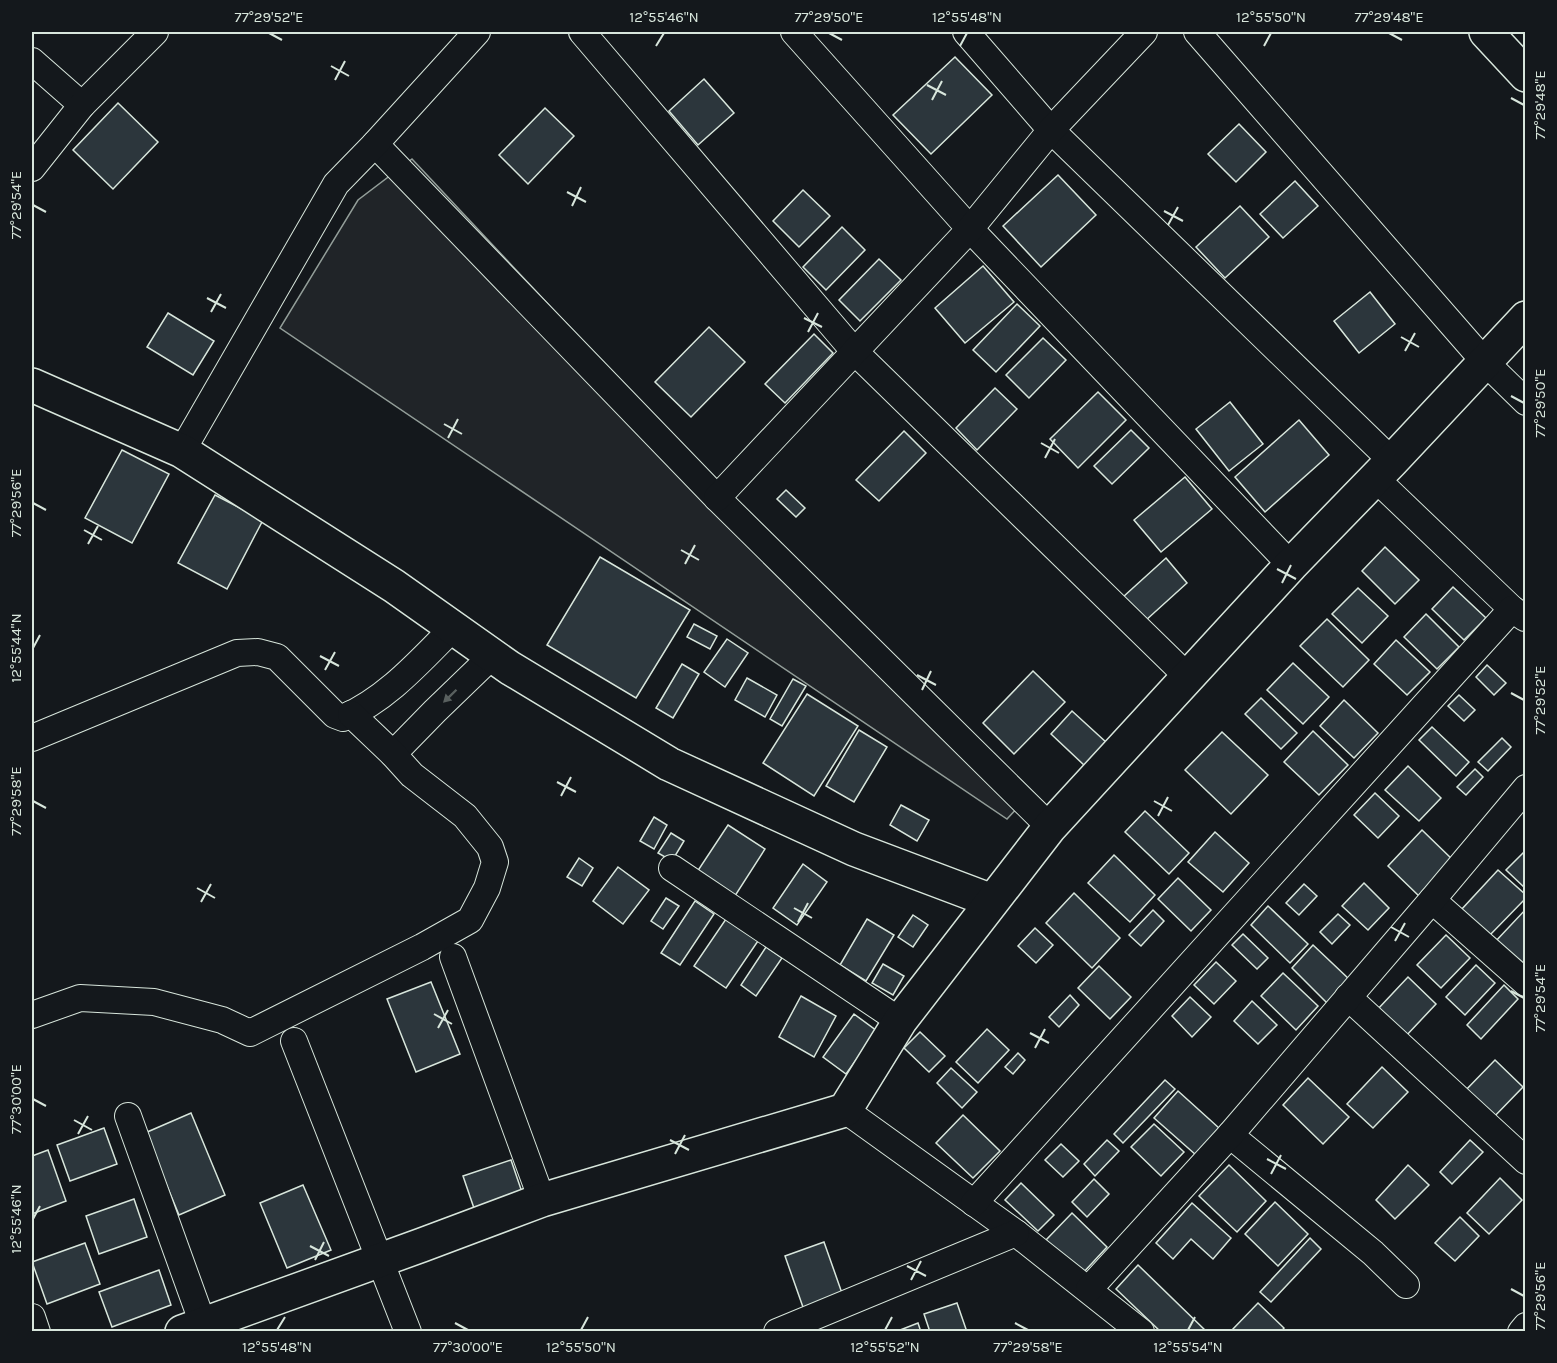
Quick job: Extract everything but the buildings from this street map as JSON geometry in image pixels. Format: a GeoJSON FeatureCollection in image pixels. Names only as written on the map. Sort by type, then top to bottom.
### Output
{"type":"FeatureCollection","features":[{"type":"Feature","properties":{"kind":"street"},"geometry":{"type":"LineString","coordinates":[[32,168],[82,105],[155,32]]}},
{"type":"Feature","properties":{"kind":"street"},"geometry":{"type":"LineString","coordinates":[[182,451],[336,184],[477,32]]}},
{"type":"Feature","properties":{"kind":"street"},"geometry":{"type":"LineString","coordinates":[[582,32],[854,351],[1189,678]]}},
{"type":"Feature","properties":{"kind":"street"},"geometry":{"type":"LineString","coordinates":[[794,32],[970,229],[1291,565]]}},
{"type":"Feature","properties":{"kind":"street"},"geometry":{"type":"LineString","coordinates":[[966,32],[1051,130],[1384,470],[1519,613],[974,1203]]}},
{"type":"Feature","properties":{"kind":"street"},"geometry":{"type":"LineString","coordinates":[[717,498],[970,229],[1051,130],[1144,32]]}},
{"type":"Feature","properties":{"kind":"street"},"geometry":{"type":"LineString","coordinates":[[1197,32],[1484,362],[1526,402]]}},
{"type":"Feature","properties":{"kind":"street"},"geometry":{"type":"LineString","coordinates":[[1486,32],[1526,75]]}},
{"type":"Feature","properties":{"kind":"street"},"geometry":{"type":"LineString","coordinates":[[32,61],[82,105]]}},
{"type":"Feature","properties":{"kind":"street"},"geometry":{"type":"LineString","coordinates":[[375,144],[717,498],[1050,827]]}},
{"type":"Feature","properties":{"kind":"street"},"geometry":{"type":"LineString","coordinates":[[128,1116],[192,1328],[542,1200],[845,1110],[900,1021],[1050,827],[1291,565],[1384,470],[1526,318]]}},
{"type":"Feature","properties":{"kind":"street"},"geometry":{"type":"LineString","coordinates":[[32,385],[182,451],[393,586],[510,668],[669,764],[854,849],[992,901]]}},
{"type":"Feature","properties":{"kind":"street"},"geometry":{"type":"LineString","coordinates":[[32,738],[237,653],[258,651],[277,657],[335,715],[343,718],[357,712],[399,681],[453,628]]}},
{"type":"Feature","properties":{"kind":"street"},"geometry":{"type":"LineString","coordinates":[[393,754],[492,656]]}},
{"type":"Feature","properties":{"kind":"street"},"geometry":{"type":"LineString","coordinates":[[32,1015],[80,998],[154,1002],[222,1020],[250,1033],[422,947],[470,920],[487,888],[495,862],[490,847],[465,816],[412,775],[351,714]]}},
{"type":"Feature","properties":{"kind":"street"},"geometry":{"type":"LineString","coordinates":[[1089,1289],[1230,1135],[1526,788]]}},
{"type":"Feature","properties":{"kind":"street"},"geometry":{"type":"LineString","coordinates":[[672,868],[900,1021]]}},
{"type":"Feature","properties":{"kind":"street"},"geometry":{"type":"LineString","coordinates":[[1432,900],[1526,983]]}},
{"type":"Feature","properties":{"kind":"street"},"geometry":{"type":"LineString","coordinates":[[453,957],[542,1200]]}},
{"type":"Feature","properties":{"kind":"street"},"geometry":{"type":"LineString","coordinates":[[1348,997],[1526,1161]]}},
{"type":"Feature","properties":{"kind":"street"},"geometry":{"type":"LineString","coordinates":[[294,1041],[408,1332]]}},
{"type":"Feature","properties":{"kind":"street"},"geometry":{"type":"LineString","coordinates":[[845,1110],[1016,1233],[1141,1332]]}},
{"type":"Feature","properties":{"kind":"street"},"geometry":{"type":"LineString","coordinates":[[1230,1135],[1372,1253],[1406,1285]]}},
{"type":"Feature","properties":{"kind":"street"},"geometry":{"type":"LineString","coordinates":[[777,1332],[1016,1233]]}},
{"type":"Feature","properties":{"kind":"street"},"geometry":{"type":"LineString","coordinates":[[32,1317],[37,1332]]}},
{"type":"Feature","properties":{"kind":"street"},"geometry":{"type":"LineString","coordinates":[[1521,1332],[1526,1326]]}},
{"type":"Feature","properties":{"kind":"shaded area"},"geometry":{"type":"Polygon","coordinates":[[[412,159],[1019,806],[1007,819],[280,328],[358,200],[412,159]]]}}]}
